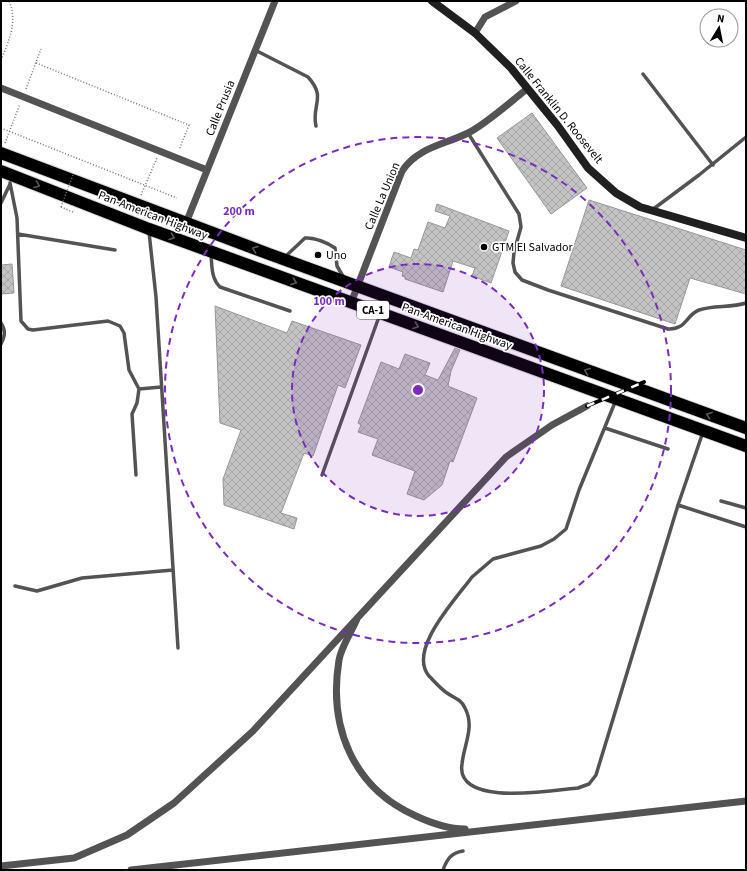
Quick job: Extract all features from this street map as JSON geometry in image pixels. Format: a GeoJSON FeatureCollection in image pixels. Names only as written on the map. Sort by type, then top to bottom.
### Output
{"type":"FeatureCollection","features":[{"type":"Feature","properties":{"kind":"highway","name":"Pan-American Highway"},"geometry":{"type":"LineString","coordinates":[[1,153],[186,223],[746,428]]}},
{"type":"Feature","properties":{"kind":"highway","name":"Pan-American Highway"},"geometry":{"type":"LineString","coordinates":[[1,171],[12,179],[746,446]]}},
{"type":"Feature","properties":{"kind":"highway"},"geometry":{"type":"LineString","coordinates":[[313,289],[323,286],[324,279],[320,272]]}},
{"type":"Feature","properties":{"kind":"highway"},"geometry":{"type":"LineString","coordinates":[[366,308],[359,302],[360,294],[364,290],[371,291]]}},
{"type":"Feature","properties":{"kind":"main road","name":"Calle Franklin D. Roosevelt"},"geometry":{"type":"LineString","coordinates":[[432,1],[475,33],[511,68],[558,126],[588,168],[616,193],[632,204],[746,238]]}},
{"type":"Feature","properties":{"kind":"street","name":"Calle Prusia"},"geometry":{"type":"LineString","coordinates":[[186,223],[275,1]]}},
{"type":"Feature","properties":{"kind":"street"},"geometry":{"type":"LineString","coordinates":[[475,33],[485,17],[516,1]]}},
{"type":"Feature","properties":{"kind":"street"},"geometry":{"type":"LineString","coordinates":[[1,88],[207,170]]}},
{"type":"Feature","properties":{"kind":"street","name":"Calle La Union"},"geometry":{"type":"LineString","coordinates":[[351,303],[352,284],[402,171],[408,163],[417,154],[468,133],[527,89]]}},
{"type":"Feature","properties":{"kind":"street"},"geometry":{"type":"LineString","coordinates":[[1,866],[74,858],[127,835],[174,803],[253,731],[360,612],[506,457],[552,425],[587,406]]}},
{"type":"Feature","properties":{"kind":"street"},"geometry":{"type":"LineString","coordinates":[[360,612],[339,659],[336,695],[339,724],[351,756],[365,778],[397,808],[432,823],[458,829],[493,829]]}},
{"type":"Feature","properties":{"kind":"street"},"geometry":{"type":"LineString","coordinates":[[130,870],[746,801],[746,805]]}},
{"type":"Feature","properties":{"kind":"lane"},"geometry":{"type":"LineString","coordinates":[[255,50],[308,77],[314,83],[318,92],[314,119],[316,126]]}},
{"type":"Feature","properties":{"kind":"lane"},"geometry":{"type":"LineString","coordinates":[[643,74],[713,165]]}},
{"type":"Feature","properties":{"kind":"lane"},"geometry":{"type":"LineString","coordinates":[[468,133],[519,214],[521,227],[514,252],[513,263],[515,272],[522,280],[548,290],[668,329],[676,329],[698,311],[746,303]]}},
{"type":"Feature","properties":{"kind":"lane"},"geometry":{"type":"LineString","coordinates":[[652,210],[713,165],[746,137]]}},
{"type":"Feature","properties":{"kind":"lane"},"geometry":{"type":"LineString","coordinates":[[1,203],[12,179]]}},
{"type":"Feature","properties":{"kind":"lane"},"geometry":{"type":"LineString","coordinates":[[12,179],[17,218],[21,321],[24,325],[33,330],[108,321],[120,326],[124,333],[129,370],[139,389],[137,403],[132,414],[136,475]]}},
{"type":"Feature","properties":{"kind":"lane"},"geometry":{"type":"LineString","coordinates":[[149,229],[156,297],[178,648]]}},
{"type":"Feature","properties":{"kind":"lane"},"geometry":{"type":"LineString","coordinates":[[18,234],[115,250]]}},
{"type":"Feature","properties":{"kind":"lane"},"geometry":{"type":"LineString","coordinates":[[287,255],[305,238],[309,237],[336,248],[337,266],[352,284]]}},
{"type":"Feature","properties":{"kind":"lane"},"geometry":{"type":"LineString","coordinates":[[210,251],[212,273],[215,282],[220,287],[290,311]]}},
{"type":"Feature","properties":{"kind":"lane"},"geometry":{"type":"LineString","coordinates":[[322,475],[381,313]]}},
{"type":"Feature","properties":{"kind":"lane"},"geometry":{"type":"LineString","coordinates":[[1,323],[4,329],[4,336],[1,344]]}},
{"type":"Feature","properties":{"kind":"lane"},"geometry":{"type":"LineString","coordinates":[[139,389],[161,387]]}},
{"type":"Feature","properties":{"kind":"lane"},"geometry":{"type":"LineString","coordinates":[[616,399],[579,490],[566,529],[554,539],[541,546],[493,559],[481,569],[472,577],[428,637],[423,650],[423,664],[428,675],[446,692],[460,700],[468,716],[470,729],[461,773],[464,779],[474,788],[499,794],[578,788],[588,784],[596,775],[678,505],[703,431]]}},
{"type":"Feature","properties":{"kind":"lane"},"geometry":{"type":"LineString","coordinates":[[605,428],[668,449]]}},
{"type":"Feature","properties":{"kind":"lane"},"geometry":{"type":"LineString","coordinates":[[721,501],[746,508]]}},
{"type":"Feature","properties":{"kind":"lane"},"geometry":{"type":"LineString","coordinates":[[678,505],[746,526]]}},
{"type":"Feature","properties":{"kind":"lane"},"geometry":{"type":"LineString","coordinates":[[16,586],[37,592],[82,578],[173,570]]}},
{"type":"Feature","properties":{"kind":"lane"},"geometry":{"type":"LineString","coordinates":[[443,870],[449,858],[456,852],[463,851]]}},
{"type":"Feature","properties":{"kind":"path"},"geometry":{"type":"LineString","coordinates":[[1,60],[14,22],[13,9],[10,1]]}},
{"type":"Feature","properties":{"kind":"path"},"geometry":{"type":"LineString","coordinates":[[36,63],[189,125],[175,158]]}},
{"type":"Feature","properties":{"kind":"path"},"geometry":{"type":"LineString","coordinates":[[1,128],[178,198]]}},
{"type":"Feature","properties":{"kind":"path"},"geometry":{"type":"LineString","coordinates":[[140,196],[159,151]]}},
{"type":"Feature","properties":{"kind":"path"},"geometry":{"type":"LineString","coordinates":[[73,175],[61,207],[73,212]]}},
{"type":"Feature","properties":{"kind":"building"},"geometry":{"type":"Polygon","coordinates":[[[532,113],[587,188],[551,214],[497,138],[532,113]]]}},
{"type":"Feature","properties":{"kind":"building"},"geometry":{"type":"Polygon","coordinates":[[[589,200],[746,250],[746,294],[690,278],[675,324],[561,286],[589,200]]]}},
{"type":"Feature","properties":{"kind":"building"},"geometry":{"type":"Polygon","coordinates":[[[437,204],[509,231],[491,283],[472,276],[475,268],[453,261],[443,292],[405,279],[405,277],[402,276],[403,272],[389,267],[394,252],[411,258],[414,249],[418,250],[428,222],[445,228],[450,216],[435,211],[437,204]]]}},
{"type":"Feature","properties":{"kind":"building"},"geometry":{"type":"Polygon","coordinates":[[[12,264],[14,293],[1,294],[1,265],[12,264]]]}},
{"type":"Feature","properties":{"kind":"building"},"geometry":{"type":"Polygon","coordinates":[[[215,306],[287,333],[292,321],[361,345],[345,388],[338,385],[313,456],[304,453],[281,513],[297,518],[294,529],[224,505],[223,479],[241,430],[220,423],[215,306]]]}},
{"type":"Feature","properties":{"kind":"building"},"geometry":{"type":"Polygon","coordinates":[[[455,348],[460,350],[451,371],[448,386],[477,398],[453,462],[450,461],[442,485],[424,500],[407,494],[415,471],[372,455],[378,439],[358,432],[361,425],[358,423],[381,362],[399,369],[405,354],[430,363],[425,375],[438,380],[455,348]]]}},
{"type":"Feature","properties":{"kind":"railway"},"geometry":{"type":"LineString","coordinates":[[587,406],[644,382]]}},
{"type":"Feature","properties":{"kind":"place","name":"GTM El Salvador"},"geometry":{"type":"Point","coordinates":[484,247]}},
{"type":"Feature","properties":{"kind":"place","name":"Uno"},"geometry":{"type":"Point","coordinates":[318,255]}}]}
